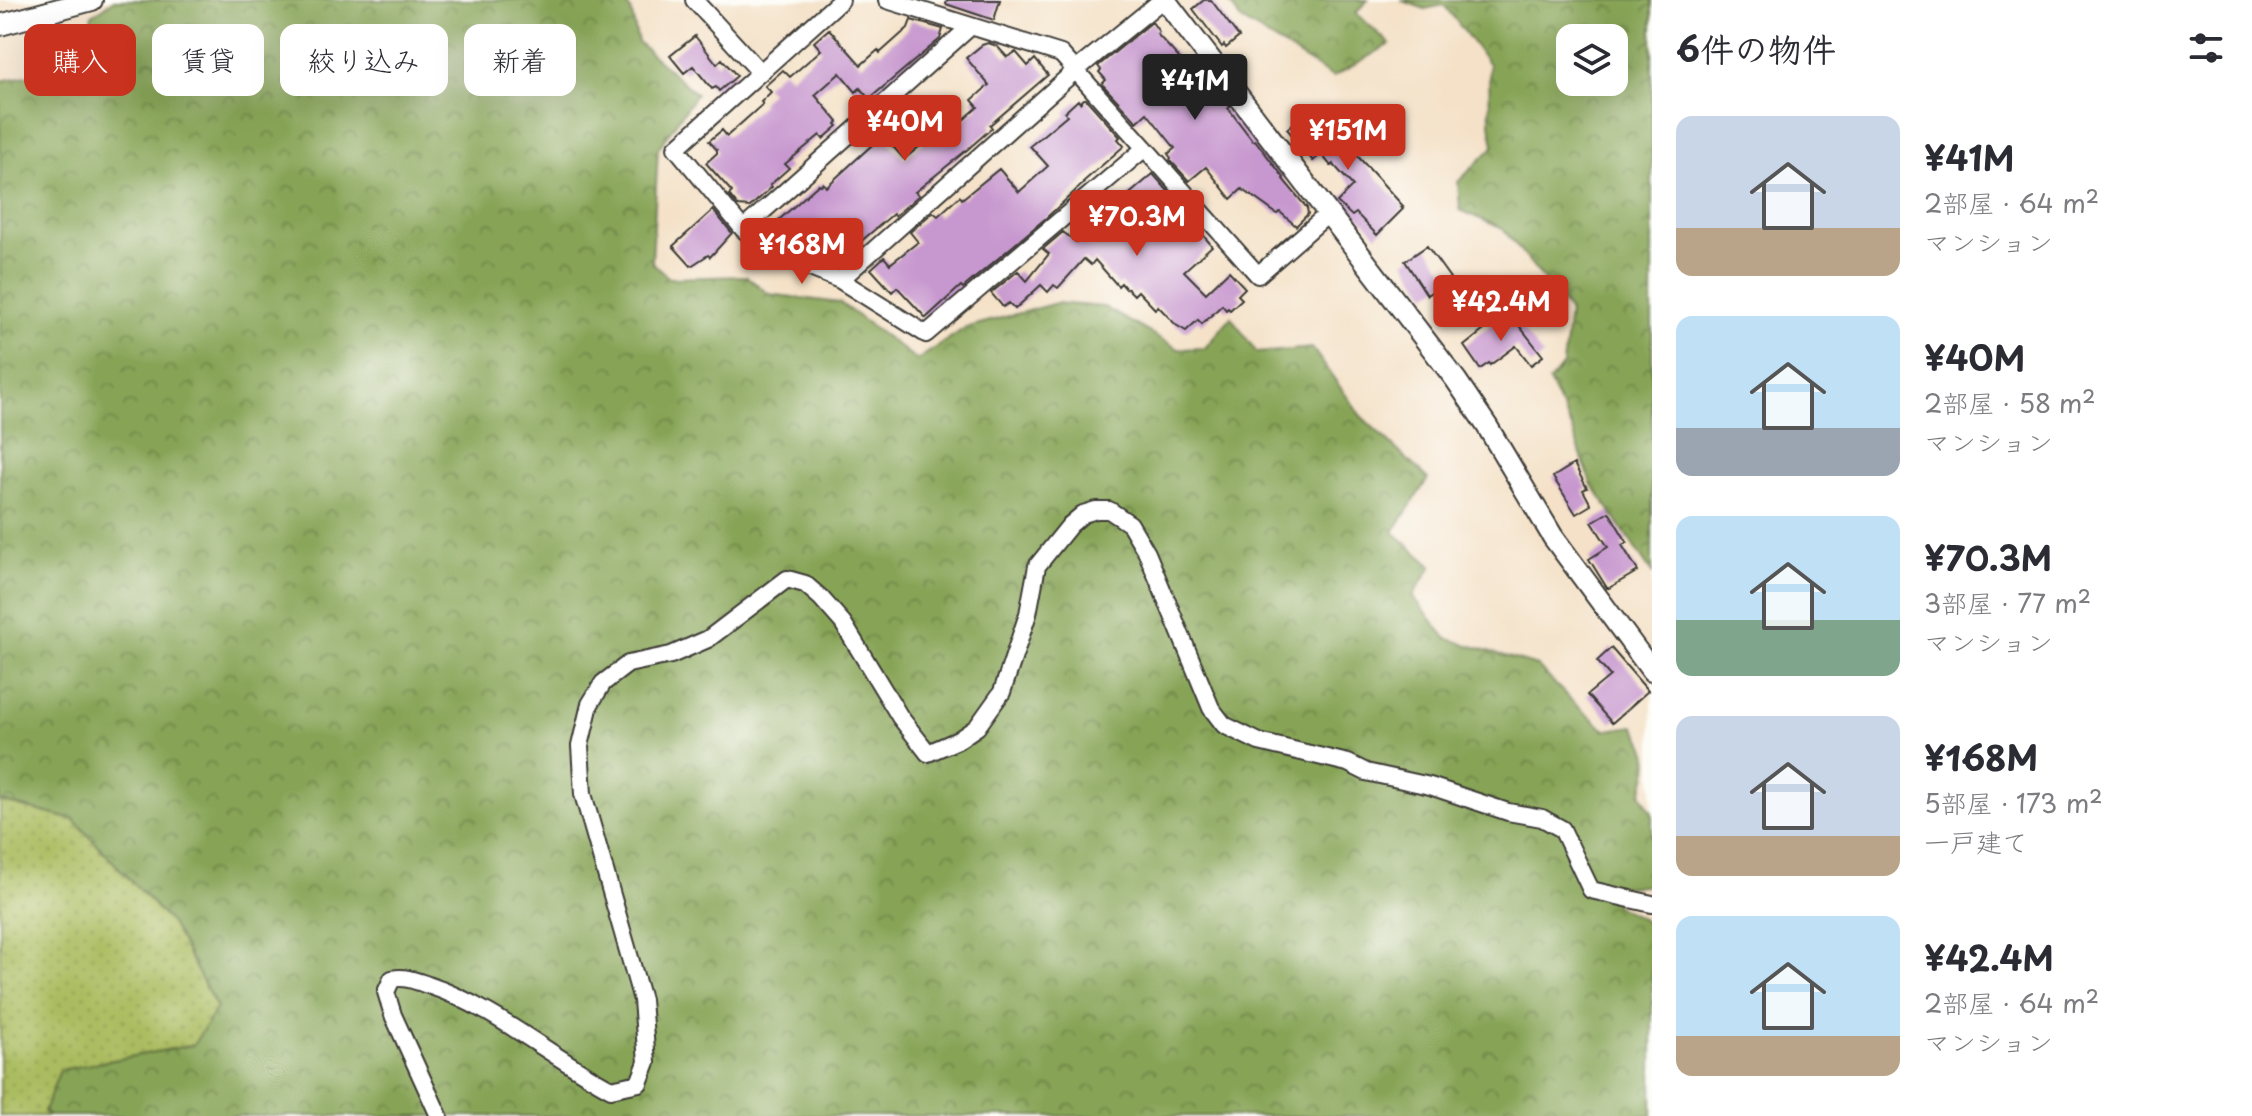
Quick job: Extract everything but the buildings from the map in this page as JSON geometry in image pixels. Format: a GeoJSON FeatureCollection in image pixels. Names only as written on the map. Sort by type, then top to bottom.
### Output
{"type":"FeatureCollection","features":[{"type":"Feature","properties":{"kind":"street"},"geometry":{"type":"LineString","coordinates":[[0,25],[92,0]]}},
{"type":"Feature","properties":{"kind":"street"},"geometry":{"type":"LineString","coordinates":[[694,0],[760,72]]}},
{"type":"Feature","properties":{"kind":"street"},"geometry":{"type":"LineString","coordinates":[[841,0],[676,148],[743,229],[768,251],[840,280],[926,334],[1145,148]]}},
{"type":"Feature","properties":{"kind":"street"},"geometry":{"type":"LineString","coordinates":[[887,0],[1061,54],[1258,275],[1329,213]]}},
{"type":"Feature","properties":{"kind":"street"},"geometry":{"type":"LineString","coordinates":[[840,280],[1076,70],[1163,0],[1456,380],[1553,537],[1652,671]]}},
{"type":"Feature","properties":{"kind":"street"},"geometry":{"type":"LineString","coordinates":[[743,229],[970,27]]}},
{"type":"Feature","properties":{"kind":"street"},"geometry":{"type":"LineString","coordinates":[[439,1116],[393,1015],[386,992],[392,979],[403,977],[481,1008],[611,1089],[639,1083],[647,1062],[642,1000],[583,794],[580,746],[590,704],[603,683],[628,664],[671,655],[708,639],[787,579],[805,584],[843,623],[900,717],[928,753],[958,740],[977,727],[1002,692],[1028,614],[1037,566],[1070,525],[1083,514],[1096,510],[1109,510],[1130,524],[1147,553],[1211,708],[1224,725],[1259,742],[1430,786],[1508,812],[1542,818],[1562,829],[1591,890],[1652,904]]}},
{"type":"Feature","properties":{"kind":"green space"},"geometry":{"type":"Polygon","coordinates":[[[114,0],[621,0],[631,10],[638,42],[696,94],[658,149],[652,262],[669,278],[746,276],[769,294],[840,303],[917,360],[965,328],[1056,303],[1104,307],[1179,349],[1205,348],[1231,317],[1257,353],[1312,348],[1361,416],[1428,479],[1393,532],[1432,566],[1413,596],[1446,638],[1537,666],[1606,730],[1634,726],[1644,745],[1648,766],[1641,794],[1652,812],[1652,880],[1646,886],[1617,887],[1615,905],[1641,918],[1652,930],[1652,1116],[49,1116],[44,1112],[60,1070],[193,1045],[217,1008],[171,923],[74,820],[0,801],[0,81],[24,76],[24,96],[136,96],[136,24],[90,24],[92,15],[114,0]]]}},
{"type":"Feature","properties":{"kind":"green space"},"geometry":{"type":"Polygon","coordinates":[[[1228,0],[1368,0],[1356,13],[1390,44],[1333,77],[1240,19],[1228,0]]]}},
{"type":"Feature","properties":{"kind":"green space"},"geometry":{"type":"Polygon","coordinates":[[[1400,0],[1652,0],[1652,573],[1591,483],[1571,426],[1549,382],[1563,365],[1569,311],[1503,229],[1460,210],[1458,182],[1494,146],[1490,124],[1489,64],[1444,5],[1425,9],[1400,0]]]}},
{"type":"Feature","properties":{"kind":"green space"},"geometry":{"type":"Polygon","coordinates":[[[0,801],[74,820],[171,923],[217,1008],[194,1045],[60,1071],[44,1112],[49,1116],[0,1116],[0,801]]]}}]}
